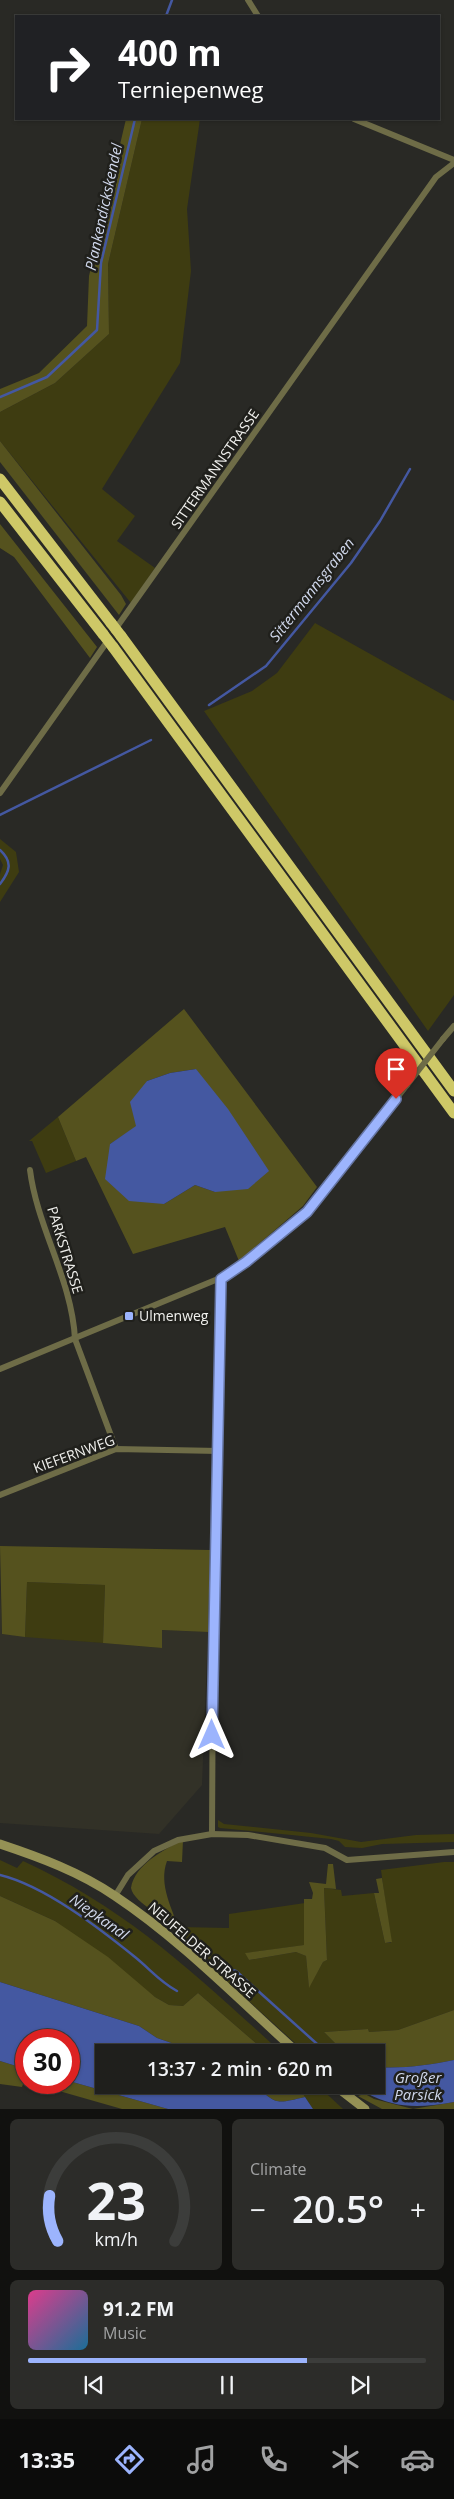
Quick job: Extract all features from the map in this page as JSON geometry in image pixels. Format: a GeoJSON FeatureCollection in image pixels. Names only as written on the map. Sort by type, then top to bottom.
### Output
{"type":"FeatureCollection","features":[{"type":"Feature","properties":{"kind":"highway"},"geometry":{"type":"LineString","coordinates":[[0,479],[121,636],[267,832],[454,1091]]}},
{"type":"Feature","properties":{"kind":"highway"},"geometry":{"type":"LineString","coordinates":[[0,502],[113,647],[454,1113]]}},
{"type":"Feature","properties":{"kind":"main road","name":"NEUFELDER STRASSE"},"geometry":{"type":"LineString","coordinates":[[0,1844],[74,1873],[115,1896],[166,1934],[288,2044]]}},
{"type":"Feature","properties":{"kind":"main road"},"geometry":{"type":"LineString","coordinates":[[346,2094],[365,2109]]}},
{"type":"Feature","properties":{"kind":"street"},"geometry":{"type":"LineString","coordinates":[[248,0],[257,15]]}},
{"type":"Feature","properties":{"kind":"street"},"geometry":{"type":"LineString","coordinates":[[356,120],[454,162]]}},
{"type":"Feature","properties":{"kind":"street","name":"SITTERMANNSTRASSE"},"geometry":{"type":"LineString","coordinates":[[0,793],[436,177],[454,162]]}},
{"type":"Feature","properties":{"kind":"street"},"geometry":{"type":"LineString","coordinates":[[0,1369],[221,1279],[246,1262],[307,1212],[454,1026]]}},
{"type":"Feature","properties":{"kind":"street","name":"PARKSTRASSE"},"geometry":{"type":"LineString","coordinates":[[30,1170],[32,1190],[58,1260],[74,1325],[75,1339]]}},
{"type":"Feature","properties":{"kind":"street"},"geometry":{"type":"LineString","coordinates":[[212,1834],[213,1656],[219,1451],[221,1279]]}},
{"type":"Feature","properties":{"kind":"street"},"geometry":{"type":"LineString","coordinates":[[75,1339],[116,1449]]}},
{"type":"Feature","properties":{"kind":"street","name":"KIEFERNWEG"},"geometry":{"type":"LineString","coordinates":[[0,1495],[116,1449],[219,1451]]}},
{"type":"Feature","properties":{"kind":"street"},"geometry":{"type":"LineString","coordinates":[[115,1896],[128,1875],[154,1851],[178,1840],[212,1834],[248,1835],[325,1848],[346,1860],[454,1852]]}},
{"type":"Feature","properties":{"kind":"shaded area"},"geometry":{"type":"Polygon","coordinates":[[[126,120],[142,120],[108,264],[109,334],[55,383],[0,412],[0,389],[39,373],[87,326],[89,276],[126,120]]]}},
{"type":"Feature","properties":{"kind":"shaded area"},"geometry":{"type":"Polygon","coordinates":[[[142,120],[200,120],[187,209],[191,271],[180,363],[102,489],[135,516],[117,541],[155,568],[131,603],[0,441],[0,412],[55,383],[109,334],[108,264],[142,120]]]}},
{"type":"Feature","properties":{"kind":"shaded area"},"geometry":{"type":"Polygon","coordinates":[[[0,441],[121,595],[126,604],[119,615],[0,462],[0,441]]]}},
{"type":"Feature","properties":{"kind":"shaded area"},"geometry":{"type":"Polygon","coordinates":[[[0,524],[97,647],[90,658],[14,557],[0,548],[0,524]]]}},
{"type":"Feature","properties":{"kind":"shaded area"},"geometry":{"type":"Polygon","coordinates":[[[315,623],[454,701],[454,995],[428,1031],[204,711],[252,691],[277,673],[315,623]]]}},
{"type":"Feature","properties":{"kind":"shaded area"},"geometry":{"type":"Polygon","coordinates":[[[0,839],[16,852],[19,872],[0,902],[0,874],[3,865],[0,859],[0,839]]]}},
{"type":"Feature","properties":{"kind":"shaded area"},"geometry":{"type":"Polygon","coordinates":[[[184,1009],[317,1187],[303,1206],[239,1261],[225,1227],[133,1254],[86,1157],[76,1161],[58,1117],[184,1009]],[[196,1069],[170,1073],[147,1081],[136,1127],[110,1144],[164,1204],[195,1185],[215,1192],[196,1069]]]}},
{"type":"Feature","properties":{"kind":"shaded area"},"geometry":{"type":"Polygon","coordinates":[[[58,1117],[76,1161],[46,1173],[32,1141],[29,1141],[58,1117]]]}},
{"type":"Feature","properties":{"kind":"shaded area"},"geometry":{"type":"Polygon","coordinates":[[[0,1546],[210,1550],[208,1632],[162,1630],[162,1648],[103,1643],[105,1585],[27,1582],[25,1637],[2,1634],[0,1546]]]}},
{"type":"Feature","properties":{"kind":"shaded area"},"geometry":{"type":"Polygon","coordinates":[[[27,1582],[105,1585],[103,1643],[25,1637],[27,1582]]]}},
{"type":"Feature","properties":{"kind":"shaded area"},"geometry":{"type":"Polygon","coordinates":[[[0,1585],[2,1634],[161,1648],[162,1630],[208,1632],[202,1785],[159,1834],[0,1823],[0,1585]]]}},
{"type":"Feature","properties":{"kind":"shaded area"},"geometry":{"type":"Polygon","coordinates":[[[218,1820],[224,1824],[311,1833],[361,1842],[416,1835],[454,1834],[454,1842],[382,1844],[362,1848],[345,1847],[339,1841],[331,1839],[220,1828],[218,1827],[218,1820]]]}},
{"type":"Feature","properties":{"kind":"shaded area"},"geometry":{"type":"Polygon","coordinates":[[[183,1840],[182,1862],[167,1861],[164,1879],[165,1888],[180,1932],[138,1900],[131,1888],[134,1879],[144,1865],[159,1853],[183,1840]]]}},
{"type":"Feature","properties":{"kind":"shaded area"},"geometry":{"type":"Polygon","coordinates":[[[0,1860],[17,1868],[23,1861],[61,1880],[129,1922],[160,1946],[272,2044],[257,2044],[198,1993],[183,2006],[169,2005],[155,1997],[55,1921],[0,1896],[0,1860]]]}},
{"type":"Feature","properties":{"kind":"shaded area"},"geometry":{"type":"Polygon","coordinates":[[[454,1862],[454,2010],[398,2030],[369,2032],[368,2029],[324,2032],[336,2044],[296,2044],[218,1973],[187,1942],[178,1927],[229,1928],[229,1914],[305,1903],[305,1945],[246,1953],[249,1960],[296,1952],[306,1956],[309,1987],[323,1962],[327,1960],[324,1888],[341,1890],[342,1896],[374,1893],[385,1943],[391,1943],[381,1870],[454,1862]]]}},
{"type":"Feature","properties":{"kind":"shaded area"},"geometry":{"type":"Polygon","coordinates":[[[328,1864],[333,1864],[336,1889],[324,1888],[327,1960],[323,1962],[309,1988],[306,1956],[296,1952],[249,1960],[245,1953],[304,1945],[304,1899],[312,1899],[313,1893],[309,1882],[326,1884],[328,1864]]]}},
{"type":"Feature","properties":{"kind":"shaded area"},"geometry":{"type":"Polygon","coordinates":[[[382,1878],[392,1942],[385,1943],[374,1893],[379,1893],[376,1879],[382,1878]]]}},
{"type":"Feature","properties":{"kind":"shaded area"},"geometry":{"type":"Polygon","coordinates":[[[0,1896],[55,1921],[108,1957],[155,1997],[169,2005],[183,2006],[198,1993],[257,2044],[175,2044],[157,2038],[139,2026],[0,1982],[0,1896]]]}},
{"type":"Feature","properties":{"kind":"shaded area"},"geometry":{"type":"Polygon","coordinates":[[[454,2010],[454,2060],[406,2067],[385,2067],[385,2044],[336,2044],[324,2032],[368,2029],[369,2032],[398,2030],[454,2010]]]}},
{"type":"Feature","properties":{"kind":"shaded area"},"geometry":{"type":"Polygon","coordinates":[[[0,2061],[15,2066],[15,2086],[0,2084],[0,2061]]]}},
{"type":"Feature","properties":{"kind":"shaded area"},"geometry":{"type":"Polygon","coordinates":[[[80,2084],[95,2088],[95,2094],[115,2094],[168,2109],[122,2109],[70,2094],[80,2094],[80,2084]]]}},
{"type":"Feature","properties":{"kind":"shaded area"},"geometry":{"type":"Polygon","coordinates":[[[265,2094],[303,2094],[305,2097],[282,2102],[265,2094]]]}},
{"type":"Feature","properties":{"kind":"shaded area"},"geometry":{"type":"Polygon","coordinates":[[[303,2094],[327,2094],[343,2109],[313,2109],[303,2094]]]}},
{"type":"Feature","properties":{"kind":"shaded area"},"geometry":{"type":"Polygon","coordinates":[[[365,2094],[374,2099],[413,2109],[382,2109],[358,2096],[365,2094]]]}},
{"type":"Feature","properties":{"kind":"shaded area"},"geometry":{"type":"Polygon","coordinates":[[[454,2102],[454,2109],[413,2109],[454,2102]]]}},
{"type":"Feature","properties":{"kind":"water"},"geometry":{"type":"Polygon","coordinates":[[[196,1069],[228,1109],[269,1171],[248,1189],[215,1192],[195,1185],[164,1204],[129,1201],[105,1179],[110,1144],[136,1126],[130,1102],[147,1081],[170,1073],[196,1069]]]}},
{"type":"Feature","properties":{"kind":"water"},"geometry":{"type":"Polygon","coordinates":[[[0,1982],[139,2026],[157,2038],[175,2044],[95,2044],[95,2088],[80,2084],[80,2029],[15,2029],[15,2066],[0,2061],[0,1982]]]}},
{"type":"Feature","properties":{"kind":"water","name":"Großer Parsick"},"geometry":{"type":"Polygon","coordinates":[[[454,2060],[454,2102],[408,2106],[388,2102],[369,2094],[385,2094],[385,2067],[454,2060]]]}},
{"type":"Feature","properties":{"kind":"water"},"geometry":{"type":"Polygon","coordinates":[[[115,2094],[265,2094],[282,2102],[305,2097],[313,2109],[168,2109],[115,2094]]]}},
{"type":"Feature","properties":{"kind":"waterway","name":"Plankendickskendel"},"geometry":{"type":"LineString","coordinates":[[166,15],[172,0]]}},
{"type":"Feature","properties":{"kind":"waterway","name":"Plankendickskendel"},"geometry":{"type":"LineString","coordinates":[[0,397],[47,377],[97,330],[101,263],[135,120]]}},
{"type":"Feature","properties":{"kind":"waterway","name":"Sittermannsgraben"},"geometry":{"type":"LineString","coordinates":[[209,705],[266,666],[351,563],[380,521],[410,469]]}},
{"type":"Feature","properties":{"kind":"waterway","name":"Sittermannsgraben"},"geometry":{"type":"LineString","coordinates":[[0,815],[151,740]]}},
{"type":"Feature","properties":{"kind":"waterway","name":"Sittermannsgraben"},"geometry":{"type":"LineString","coordinates":[[0,850],[7,859],[9,867],[0,884]]}},
{"type":"Feature","properties":{"kind":"waterway","name":"Niepkanal"},"geometry":{"type":"LineString","coordinates":[[0,1875],[35,1888],[71,1909],[177,1991]]}},
{"type":"Feature","properties":{"kind":"waterway","name":"Niepkanal"},"geometry":{"type":"LineString","coordinates":[[229,1969],[236,1971],[317,2044]]}},
{"type":"Feature","properties":{"kind":"place","name":"Ulmenweg"},"geometry":{"type":"Point","coordinates":[129,1316]}},
{"type":"Feature","properties":{"kind":"route"},"geometry":{"type":"LineString","coordinates":[[212,1735],[221,1279],[246,1262],[307,1212],[396,1099]]}}]}
